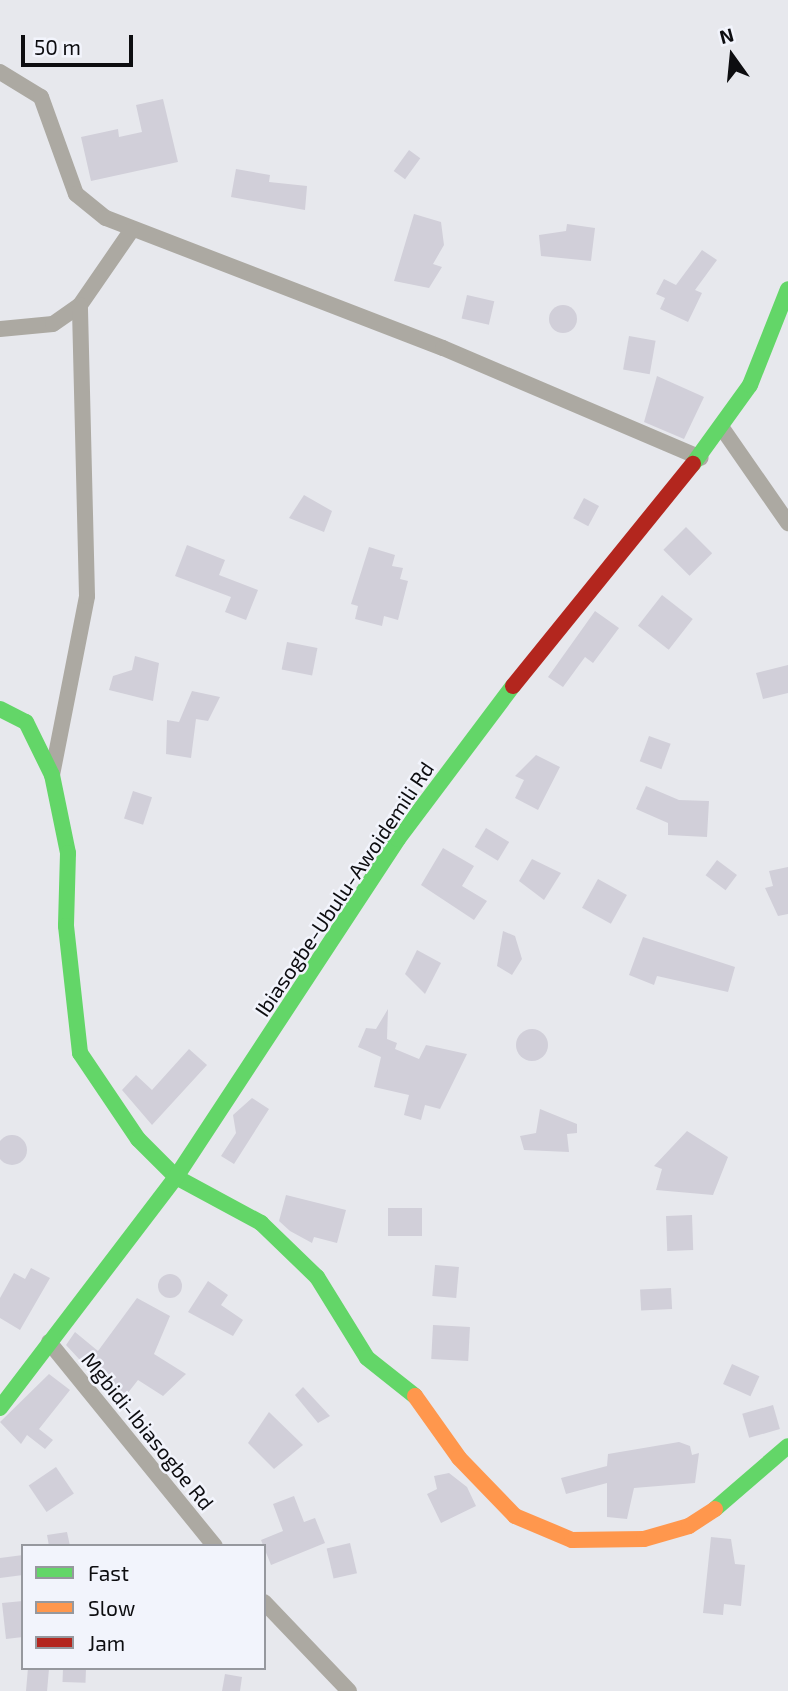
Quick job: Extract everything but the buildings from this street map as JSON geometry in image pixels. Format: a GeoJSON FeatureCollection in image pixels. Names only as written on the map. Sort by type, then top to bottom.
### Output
{"type":"FeatureCollection","features":[{"type":"Feature","properties":{"kind":"street"},"geometry":{"type":"LineString","coordinates":[[0,72],[41,97],[76,194],[131,232],[443,348],[701,458]]}},
{"type":"Feature","properties":{"kind":"street"},"geometry":{"type":"LineString","coordinates":[[0,329],[53,324],[80,305],[131,232]]}},
{"type":"Feature","properties":{"kind":"street","name":"Ibiasogbe-Ubulu-Awoidemili Rd"},"geometry":{"type":"LineString","coordinates":[[0,1408],[176,1177],[398,839],[527,667],[701,458],[750,385],[788,289]]}},
{"type":"Feature","properties":{"kind":"street"},"geometry":{"type":"LineString","coordinates":[[52,775],[57,734],[87,596],[80,305]]}},
{"type":"Feature","properties":{"kind":"street"},"geometry":{"type":"LineString","coordinates":[[722,428],[788,523]]}},
{"type":"Feature","properties":{"kind":"street"},"geometry":{"type":"LineString","coordinates":[[0,709],[44,738],[57,734]]}},
{"type":"Feature","properties":{"kind":"street"},"geometry":{"type":"LineString","coordinates":[[34,733],[52,775],[68,853],[66,926],[80,1054],[138,1139],[176,1177],[261,1223],[317,1278],[367,1358],[417,1397],[476,1479],[540,1532],[604,1544],[689,1525],[741,1492],[788,1446]]}},
{"type":"Feature","properties":{"kind":"street","name":"Mgbidi-Ibiasogbe Rd"},"geometry":{"type":"LineString","coordinates":[[49,1342],[213,1544]]}},
{"type":"Feature","properties":{"kind":"street"},"geometry":{"type":"LineString","coordinates":[[266,1604],[349,1691]]}},
{"type":"Feature","properties":{"kind":"traffic: fast"},"geometry":{"type":"LineString","coordinates":[[693,464],[750,385],[788,289]]}},
{"type":"Feature","properties":{"kind":"traffic: fast"},"geometry":{"type":"LineString","coordinates":[[0,1408],[176,1177],[398,839],[513,686]]}},
{"type":"Feature","properties":{"kind":"traffic: fast"},"geometry":{"type":"LineString","coordinates":[[0,709],[26,722],[52,775],[68,853],[66,926],[80,1053],[138,1139],[176,1177],[261,1223],[317,1277],[367,1358],[415,1396]]}},
{"type":"Feature","properties":{"kind":"traffic: fast"},"geometry":{"type":"LineString","coordinates":[[715,1509],[788,1446]]}},
{"type":"Feature","properties":{"kind":"traffic: slow"},"geometry":{"type":"LineString","coordinates":[[415,1396],[459,1458],[515,1516],[572,1540],[644,1539],[689,1526],[715,1509]]}},
{"type":"Feature","properties":{"kind":"traffic: jam"},"geometry":{"type":"LineString","coordinates":[[513,686],[693,464]]}}]}
